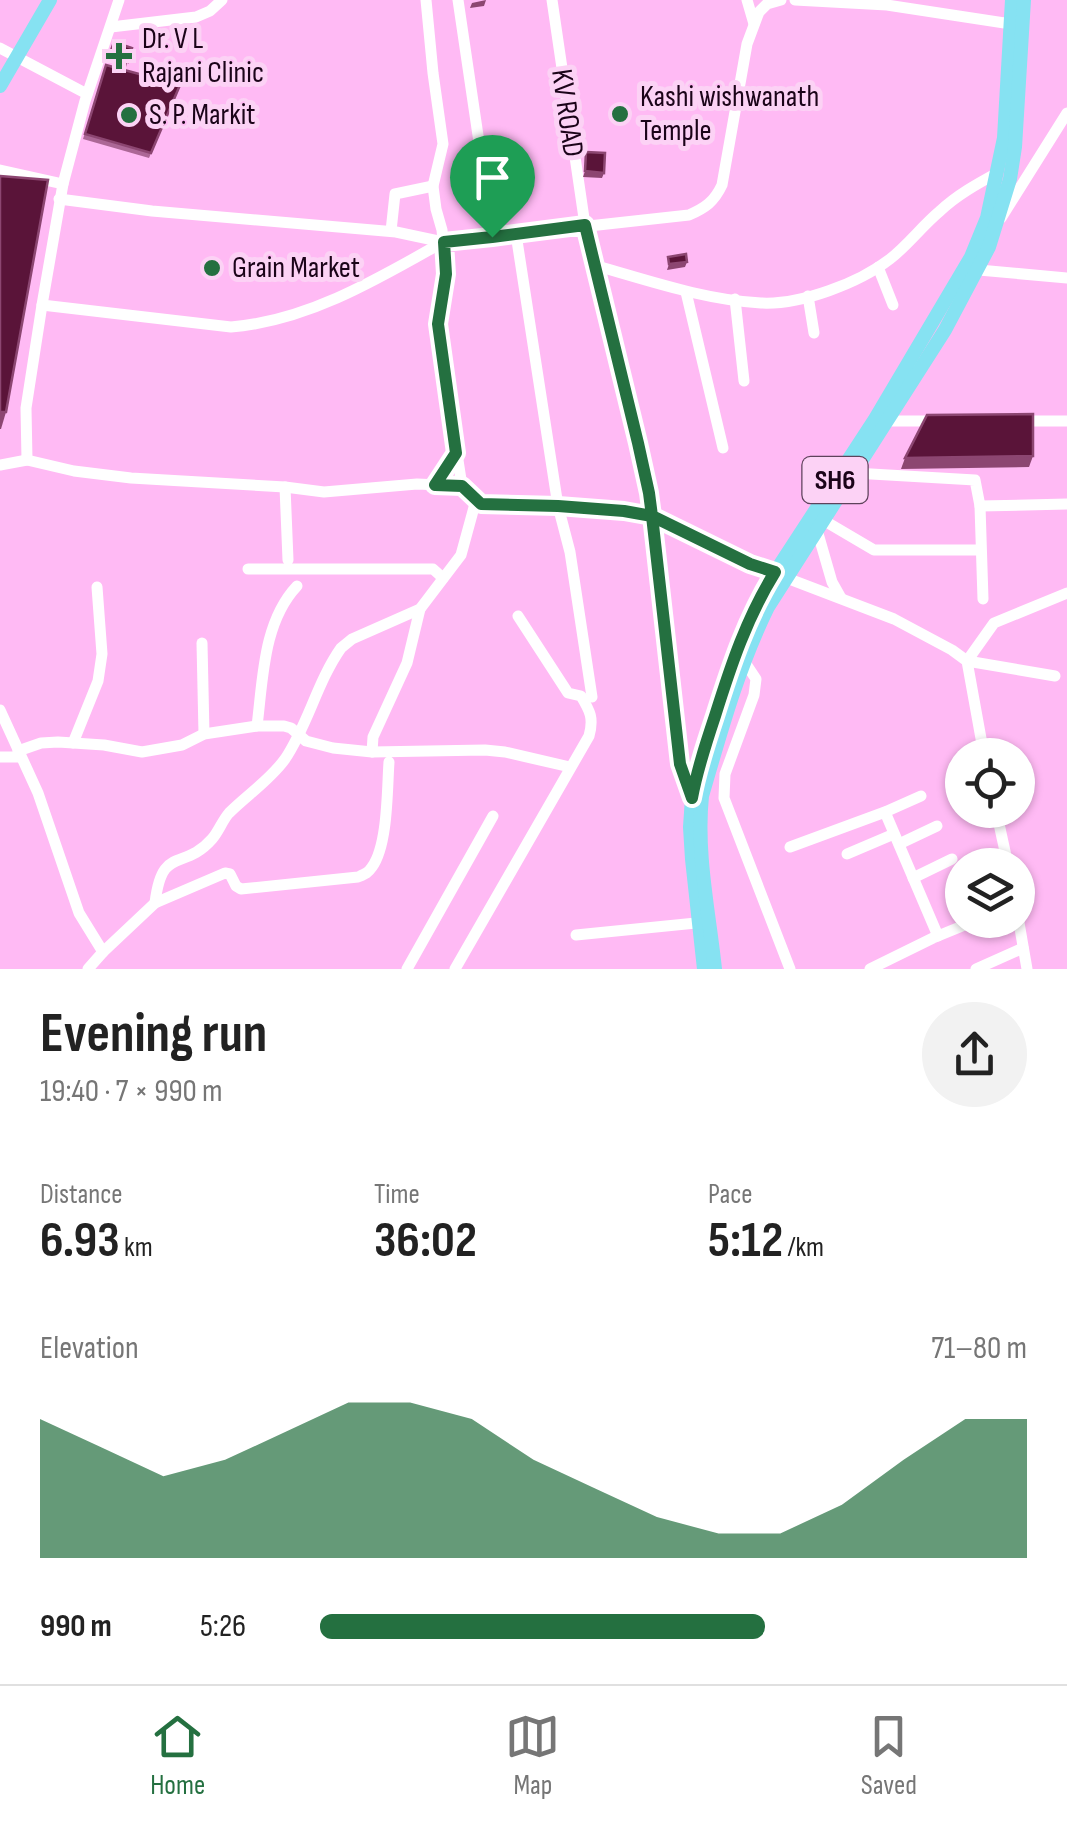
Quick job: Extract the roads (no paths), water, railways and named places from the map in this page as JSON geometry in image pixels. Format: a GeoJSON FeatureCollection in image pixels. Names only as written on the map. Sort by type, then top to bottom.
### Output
{"type":"FeatureCollection","features":[{"type":"Feature","properties":{"kind":"main road"},"geometry":{"type":"LineString","coordinates":[[0,86],[50,0]]}},
{"type":"Feature","properties":{"kind":"main road","name":"SH6"},"geometry":{"type":"LineString","coordinates":[[696,804],[702,796],[744,661],[780,575],[937,317],[971,257],[987,218],[1004,138],[1012,0]]}},
{"type":"Feature","properties":{"kind":"main road","name":"SH6"},"geometry":{"type":"LineString","coordinates":[[715,969],[692,859],[690,826],[701,760],[735,652],[758,600],[820,525],[979,270],[999,220],[1016,148],[1024,0]]}},
{"type":"Feature","properties":{"kind":"main road","name":"SH6"},"geometry":{"type":"LineString","coordinates":[[704,969],[705,923]]}},
{"type":"Feature","properties":{"kind":"street"},"geometry":{"type":"LineString","coordinates":[[27,460],[26,408],[63,184],[119,0]]}},
{"type":"Feature","properties":{"kind":"street"},"geometry":{"type":"LineString","coordinates":[[111,27],[196,17],[222,0]]}},
{"type":"Feature","properties":{"kind":"street"},"geometry":{"type":"LineString","coordinates":[[426,0],[443,144],[433,186],[446,274],[438,324],[462,486],[481,504],[558,506],[652,516],[750,564],[894,620],[967,661],[1056,676]]}},
{"type":"Feature","properties":{"kind":"street"},"geometry":{"type":"LineString","coordinates":[[458,0],[492,237]]}},
{"type":"Feature","properties":{"kind":"street","name":"KV ROAD"},"geometry":{"type":"LineString","coordinates":[[552,0],[585,225],[649,493],[680,764],[696,804]]}},
{"type":"Feature","properties":{"kind":"street"},"geometry":{"type":"LineString","coordinates":[[747,0],[754,24]]}},
{"type":"Feature","properties":{"kind":"street"},"geometry":{"type":"LineString","coordinates":[[60,199],[391,231],[444,242],[689,215],[716,199],[726,171],[754,24],[767,4],[780,0]]}},
{"type":"Feature","properties":{"kind":"street"},"geometry":{"type":"LineString","coordinates":[[795,0],[887,2],[1011,24]]}},
{"type":"Feature","properties":{"kind":"street"},"geometry":{"type":"LineString","coordinates":[[0,48],[88,94]]}},
{"type":"Feature","properties":{"kind":"street"},"geometry":{"type":"LineString","coordinates":[[979,237],[999,220],[1067,113]]}},
{"type":"Feature","properties":{"kind":"street"},"geometry":{"type":"LineString","coordinates":[[0,170],[63,184]]}},
{"type":"Feature","properties":{"kind":"street"},"geometry":{"type":"LineString","coordinates":[[596,266],[686,292],[761,303],[808,296],[861,278],[878,267],[940,210],[997,173]]}},
{"type":"Feature","properties":{"kind":"street"},"geometry":{"type":"LineString","coordinates":[[391,231],[395,194],[433,186]]}},
{"type":"Feature","properties":{"kind":"street"},"geometry":{"type":"LineString","coordinates":[[516,234],[592,696]]}},
{"type":"Feature","properties":{"kind":"street"},"geometry":{"type":"LineString","coordinates":[[42,306],[230,327],[258,325],[323,303],[444,242]]}},
{"type":"Feature","properties":{"kind":"street"},"geometry":{"type":"LineString","coordinates":[[878,267],[894,305]]}},
{"type":"Feature","properties":{"kind":"street"},"geometry":{"type":"LineString","coordinates":[[979,270],[1067,278]]}},
{"type":"Feature","properties":{"kind":"street"},"geometry":{"type":"LineString","coordinates":[[686,292],[723,448]]}},
{"type":"Feature","properties":{"kind":"street"},"geometry":{"type":"LineString","coordinates":[[808,296],[814,332]]}},
{"type":"Feature","properties":{"kind":"street"},"geometry":{"type":"LineString","coordinates":[[734,299],[744,380]]}},
{"type":"Feature","properties":{"kind":"street"},"geometry":{"type":"LineString","coordinates":[[887,421],[947,421]]}},
{"type":"Feature","properties":{"kind":"street"},"geometry":{"type":"LineString","coordinates":[[1007,421],[1067,421]]}},
{"type":"Feature","properties":{"kind":"street"},"geometry":{"type":"LineString","coordinates":[[435,485],[456,453]]}},
{"type":"Feature","properties":{"kind":"street"},"geometry":{"type":"LineString","coordinates":[[0,465],[27,460],[131,478],[324,492],[417,484],[462,486]]}},
{"type":"Feature","properties":{"kind":"street"},"geometry":{"type":"LineString","coordinates":[[854,473],[975,480],[980,506],[983,599]]}},
{"type":"Feature","properties":{"kind":"street"},"geometry":{"type":"LineString","coordinates":[[256,726],[265,658],[284,599],[284,487]]}},
{"type":"Feature","properties":{"kind":"street"},"geometry":{"type":"LineString","coordinates":[[372,752],[373,738],[410,653],[420,609],[461,554],[476,500]]}},
{"type":"Feature","properties":{"kind":"street"},"geometry":{"type":"LineString","coordinates":[[980,506],[1067,504]]}},
{"type":"Feature","properties":{"kind":"street"},"geometry":{"type":"LineString","coordinates":[[820,525],[832,582],[840,598]]}},
{"type":"Feature","properties":{"kind":"street"},"geometry":{"type":"LineString","coordinates":[[820,525],[874,550],[980,550]]}},
{"type":"Feature","properties":{"kind":"street"},"geometry":{"type":"LineString","coordinates":[[248,569],[287,564],[433,569],[443,578]]}},
{"type":"Feature","properties":{"kind":"street"},"geometry":{"type":"LineString","coordinates":[[284,599],[297,586]]}},
{"type":"Feature","properties":{"kind":"street"},"geometry":{"type":"LineString","coordinates":[[73,744],[98,681],[102,654],[98,587]]}},
{"type":"Feature","properties":{"kind":"street"},"geometry":{"type":"LineString","coordinates":[[981,738],[967,661],[994,623],[1067,594]]}},
{"type":"Feature","properties":{"kind":"street"},"geometry":{"type":"LineString","coordinates":[[154,903],[157,883],[168,864],[203,848],[226,816],[278,768],[346,643],[420,609]]}},
{"type":"Feature","properties":{"kind":"street"},"geometry":{"type":"LineString","coordinates":[[455,969],[588,736],[591,713],[581,696],[568,694],[518,616]]}},
{"type":"Feature","properties":{"kind":"street"},"geometry":{"type":"LineString","coordinates":[[202,643],[204,734]]}},
{"type":"Feature","properties":{"kind":"street"},"geometry":{"type":"LineString","coordinates":[[744,661],[756,679],[754,695],[725,774],[724,798],[790,969]]}},
{"type":"Feature","properties":{"kind":"street"},"geometry":{"type":"LineString","coordinates":[[0,710],[38,793],[79,913],[103,952]]}},
{"type":"Feature","properties":{"kind":"street"},"geometry":{"type":"LineString","coordinates":[[0,758],[50,742],[142,752],[182,745],[204,734],[256,726],[288,727],[298,736],[324,746],[372,752],[495,751],[570,767]]}},
{"type":"Feature","properties":{"kind":"street"},"geometry":{"type":"LineString","coordinates":[[88,969],[154,903],[227,872],[241,889],[366,873],[380,846],[389,762]]}},
{"type":"Feature","properties":{"kind":"street"},"geometry":{"type":"LineString","coordinates":[[790,847],[921,796]]}},
{"type":"Feature","properties":{"kind":"street"},"geometry":{"type":"LineString","coordinates":[[885,812],[938,936]]}},
{"type":"Feature","properties":{"kind":"street"},"geometry":{"type":"LineString","coordinates":[[407,969],[494,816]]}},
{"type":"Feature","properties":{"kind":"street"},"geometry":{"type":"LineString","coordinates":[[848,854],[937,826]]}},
{"type":"Feature","properties":{"kind":"street"},"geometry":{"type":"LineString","coordinates":[[913,878],[945,862]]}},
{"type":"Feature","properties":{"kind":"street"},"geometry":{"type":"LineString","coordinates":[[576,935],[705,923]]}},
{"type":"Feature","properties":{"kind":"street"},"geometry":{"type":"LineString","coordinates":[[870,969],[945,933]]}},
{"type":"Feature","properties":{"kind":"street"},"geometry":{"type":"LineString","coordinates":[[1022,938],[1027,969]]}},
{"type":"Feature","properties":{"kind":"street"},"geometry":{"type":"LineString","coordinates":[[976,969],[1024,948]]}},
{"type":"Feature","properties":{"kind":"place","name":"Dr. V L Rajani Clinic"},"geometry":{"type":"Point","coordinates":[119,56]}},
{"type":"Feature","properties":{"kind":"place","name":"Kashi wishwanath Temple"},"geometry":{"type":"Point","coordinates":[620,114]}},
{"type":"Feature","properties":{"kind":"place","name":"S. P. Markit"},"geometry":{"type":"Point","coordinates":[129,115]}},
{"type":"Feature","properties":{"kind":"place","name":"Grain Market"},"geometry":{"type":"Point","coordinates":[212,268]}}]}
